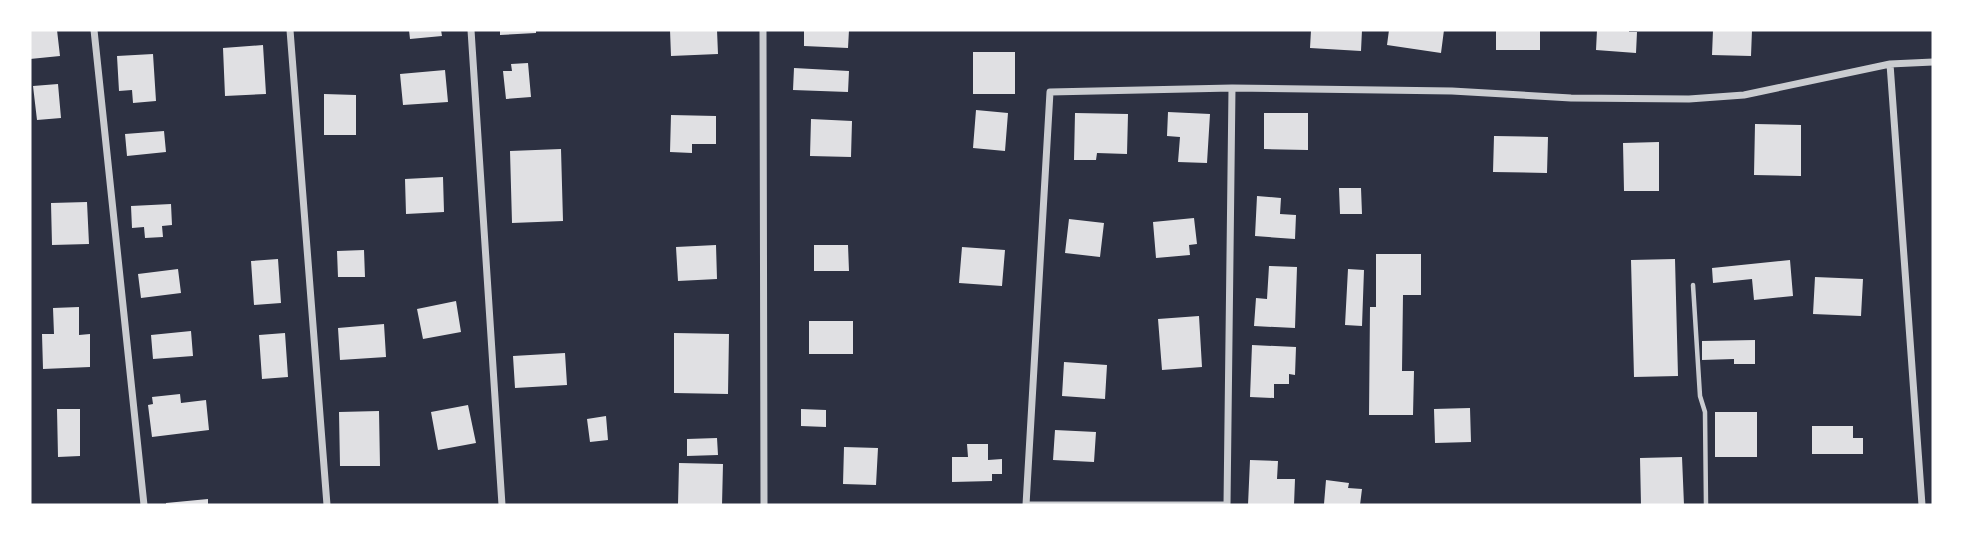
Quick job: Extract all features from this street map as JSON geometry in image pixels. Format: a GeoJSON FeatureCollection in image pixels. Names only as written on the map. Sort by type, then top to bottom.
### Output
{"type":"FeatureCollection","features":[{"type":"Feature","properties":{"kind":"street"},"geometry":{"type":"LineString","coordinates":[[94,30],[144,505]]}},
{"type":"Feature","properties":{"kind":"street"},"geometry":{"type":"LineString","coordinates":[[290,30],[327,505]]}},
{"type":"Feature","properties":{"kind":"street"},"geometry":{"type":"LineString","coordinates":[[471,30],[502,505]]}},
{"type":"Feature","properties":{"kind":"street"},"geometry":{"type":"LineString","coordinates":[[763,30],[764,505]]}},
{"type":"Feature","properties":{"kind":"street"},"geometry":{"type":"LineString","coordinates":[[1232,88],[1227,505],[1026,505],[1050,92],[1232,88],[1452,91],[1571,98],[1689,99],[1744,95],[1889,64],[1933,62]]}},
{"type":"Feature","properties":{"kind":"street"},"geometry":{"type":"LineString","coordinates":[[1889,64],[1923,505]]}},
{"type":"Feature","properties":{"kind":"lane"},"geometry":{"type":"LineString","coordinates":[[1693,285],[1700,396],[1705,412],[1706,505]]}},
{"type":"Feature","properties":{"kind":"building"},"geometry":{"type":"Polygon","coordinates":[[[30,30],[57,30],[60,56],[30,59],[30,30]]]}},
{"type":"Feature","properties":{"kind":"building"},"geometry":{"type":"Polygon","coordinates":[[[409,30],[441,30],[442,36],[410,39],[409,30]]]}},
{"type":"Feature","properties":{"kind":"building"},"geometry":{"type":"Polygon","coordinates":[[[500,30],[536,30],[536,33],[500,35],[500,30]]]}},
{"type":"Feature","properties":{"kind":"building"},"geometry":{"type":"Polygon","coordinates":[[[670,30],[717,30],[718,54],[671,56],[670,30]]]}},
{"type":"Feature","properties":{"kind":"building"},"geometry":{"type":"Polygon","coordinates":[[[804,30],[849,30],[848,48],[804,46],[804,30]]]}},
{"type":"Feature","properties":{"kind":"building"},"geometry":{"type":"Polygon","coordinates":[[[1311,30],[1362,30],[1361,51],[1310,48],[1311,30]]]}},
{"type":"Feature","properties":{"kind":"building"},"geometry":{"type":"Polygon","coordinates":[[[1389,30],[1444,30],[1441,53],[1387,45],[1389,30]]]}},
{"type":"Feature","properties":{"kind":"building"},"geometry":{"type":"Polygon","coordinates":[[[1496,30],[1540,30],[1540,50],[1496,50],[1496,30]]]}},
{"type":"Feature","properties":{"kind":"building"},"geometry":{"type":"Polygon","coordinates":[[[1597,30],[1637,32],[1636,53],[1596,50],[1597,30]]]}},
{"type":"Feature","properties":{"kind":"building"},"geometry":{"type":"Polygon","coordinates":[[[1713,30],[1752,30],[1751,56],[1712,55],[1713,30]]]}},
{"type":"Feature","properties":{"kind":"building"},"geometry":{"type":"Polygon","coordinates":[[[263,45],[266,94],[225,96],[223,48],[263,45]]]}},
{"type":"Feature","properties":{"kind":"building"},"geometry":{"type":"Polygon","coordinates":[[[973,52],[1015,52],[1015,94],[973,94],[973,52]]]}},
{"type":"Feature","properties":{"kind":"building"},"geometry":{"type":"Polygon","coordinates":[[[153,54],[156,101],[133,103],[132,90],[119,91],[117,56],[153,54]]]}},
{"type":"Feature","properties":{"kind":"building"},"geometry":{"type":"Polygon","coordinates":[[[528,63],[531,97],[506,99],[503,71],[512,71],[511,64],[528,63]]]}},
{"type":"Feature","properties":{"kind":"building"},"geometry":{"type":"Polygon","coordinates":[[[794,68],[849,71],[848,92],[793,90],[794,68]]]}},
{"type":"Feature","properties":{"kind":"building"},"geometry":{"type":"Polygon","coordinates":[[[445,70],[448,102],[403,105],[400,74],[445,70]]]}},
{"type":"Feature","properties":{"kind":"building"},"geometry":{"type":"Polygon","coordinates":[[[58,84],[61,118],[37,120],[33,86],[58,84]]]}},
{"type":"Feature","properties":{"kind":"building"},"geometry":{"type":"Polygon","coordinates":[[[324,94],[356,95],[356,135],[324,135],[324,94]]]}},
{"type":"Feature","properties":{"kind":"building"},"geometry":{"type":"Polygon","coordinates":[[[976,110],[1008,113],[1005,151],[973,148],[976,110]]]}},
{"type":"Feature","properties":{"kind":"building"},"geometry":{"type":"Polygon","coordinates":[[[1168,112],[1210,114],[1207,163],[1178,162],[1180,137],[1167,136],[1168,112]]]}},
{"type":"Feature","properties":{"kind":"building"},"geometry":{"type":"Polygon","coordinates":[[[1075,113],[1128,114],[1127,154],[1097,153],[1096,160],[1074,160],[1075,113]]]}},
{"type":"Feature","properties":{"kind":"building"},"geometry":{"type":"Polygon","coordinates":[[[1264,113],[1308,113],[1308,150],[1264,149],[1264,113]]]}},
{"type":"Feature","properties":{"kind":"building"},"geometry":{"type":"Polygon","coordinates":[[[671,115],[716,116],[716,144],[692,144],[692,153],[670,152],[671,115]]]}},
{"type":"Feature","properties":{"kind":"building"},"geometry":{"type":"Polygon","coordinates":[[[811,119],[852,121],[851,157],[810,156],[811,119]]]}},
{"type":"Feature","properties":{"kind":"building"},"geometry":{"type":"Polygon","coordinates":[[[1755,124],[1801,125],[1801,176],[1754,175],[1755,124]]]}},
{"type":"Feature","properties":{"kind":"building"},"geometry":{"type":"Polygon","coordinates":[[[164,131],[166,152],[127,156],[125,134],[164,131]]]}},
{"type":"Feature","properties":{"kind":"building"},"geometry":{"type":"Polygon","coordinates":[[[1494,136],[1548,137],[1547,173],[1493,172],[1494,136]]]}},
{"type":"Feature","properties":{"kind":"building"},"geometry":{"type":"Polygon","coordinates":[[[1659,142],[1659,191],[1624,191],[1623,143],[1659,142]]]}},
{"type":"Feature","properties":{"kind":"building"},"geometry":{"type":"Polygon","coordinates":[[[561,149],[563,221],[512,223],[510,151],[561,149]]]}},
{"type":"Feature","properties":{"kind":"building"},"geometry":{"type":"Polygon","coordinates":[[[443,177],[444,212],[406,214],[405,179],[443,177]]]}},
{"type":"Feature","properties":{"kind":"building"},"geometry":{"type":"Polygon","coordinates":[[[1339,188],[1361,188],[1362,214],[1340,214],[1339,188]]]}},
{"type":"Feature","properties":{"kind":"building"},"geometry":{"type":"Polygon","coordinates":[[[1257,196],[1281,198],[1280,214],[1296,215],[1295,239],[1255,236],[1257,196]]]}},
{"type":"Feature","properties":{"kind":"building"},"geometry":{"type":"Polygon","coordinates":[[[87,202],[89,244],[52,245],[51,203],[87,202]]]}},
{"type":"Feature","properties":{"kind":"building"},"geometry":{"type":"Polygon","coordinates":[[[171,204],[172,225],[162,226],[163,237],[145,238],[144,227],[132,228],[131,206],[171,204]]]}},
{"type":"Feature","properties":{"kind":"building"},"geometry":{"type":"Polygon","coordinates":[[[1194,218],[1197,244],[1189,245],[1190,255],[1156,258],[1153,222],[1194,218]]]}},
{"type":"Feature","properties":{"kind":"building"},"geometry":{"type":"Polygon","coordinates":[[[1069,219],[1104,223],[1100,257],[1065,253],[1069,219]]]}},
{"type":"Feature","properties":{"kind":"building"},"geometry":{"type":"Polygon","coordinates":[[[716,245],[717,279],[678,281],[676,247],[716,245]]]}},
{"type":"Feature","properties":{"kind":"building"},"geometry":{"type":"Polygon","coordinates":[[[814,245],[848,245],[849,271],[814,271],[814,245]]]}},
{"type":"Feature","properties":{"kind":"building"},"geometry":{"type":"Polygon","coordinates":[[[962,247],[1005,250],[1002,286],[959,283],[962,247]]]}},
{"type":"Feature","properties":{"kind":"building"},"geometry":{"type":"Polygon","coordinates":[[[364,250],[365,277],[338,277],[337,251],[364,250]]]}},
{"type":"Feature","properties":{"kind":"building"},"geometry":{"type":"Polygon","coordinates":[[[1376,254],[1421,254],[1421,295],[1403,295],[1402,371],[1414,371],[1413,415],[1369,415],[1370,307],[1376,307],[1376,254]]]}},
{"type":"Feature","properties":{"kind":"building"},"geometry":{"type":"Polygon","coordinates":[[[278,259],[281,303],[254,305],[251,261],[278,259]]]}},
{"type":"Feature","properties":{"kind":"building"},"geometry":{"type":"Polygon","coordinates":[[[1675,259],[1678,376],[1634,377],[1631,260],[1675,259]]]}},
{"type":"Feature","properties":{"kind":"building"},"geometry":{"type":"Polygon","coordinates":[[[1790,260],[1793,296],[1754,300],[1752,279],[1713,283],[1712,268],[1790,260]]]}},
{"type":"Feature","properties":{"kind":"building"},"geometry":{"type":"Polygon","coordinates":[[[1269,266],[1297,267],[1295,328],[1254,326],[1256,298],[1267,299],[1269,266]]]}},
{"type":"Feature","properties":{"kind":"building"},"geometry":{"type":"Polygon","coordinates":[[[178,269],[181,293],[141,298],[138,274],[178,269]]]}},
{"type":"Feature","properties":{"kind":"building"},"geometry":{"type":"Polygon","coordinates":[[[1348,269],[1364,270],[1362,326],[1345,325],[1348,269]]]}},
{"type":"Feature","properties":{"kind":"building"},"geometry":{"type":"Polygon","coordinates":[[[1815,277],[1863,279],[1861,316],[1813,314],[1815,277]]]}},
{"type":"Feature","properties":{"kind":"building"},"geometry":{"type":"Polygon","coordinates":[[[456,301],[461,332],[423,339],[417,309],[456,301]]]}},
{"type":"Feature","properties":{"kind":"building"},"geometry":{"type":"Polygon","coordinates":[[[79,307],[79,335],[90,334],[90,367],[43,369],[42,334],[54,334],[53,308],[79,307]]]}},
{"type":"Feature","properties":{"kind":"building"},"geometry":{"type":"Polygon","coordinates":[[[1199,316],[1202,367],[1162,370],[1158,319],[1199,316]]]}},
{"type":"Feature","properties":{"kind":"building"},"geometry":{"type":"Polygon","coordinates":[[[809,321],[853,321],[853,354],[809,354],[809,321]]]}},
{"type":"Feature","properties":{"kind":"building"},"geometry":{"type":"Polygon","coordinates":[[[384,324],[386,357],[340,360],[338,328],[384,324]]]}},
{"type":"Feature","properties":{"kind":"building"},"geometry":{"type":"Polygon","coordinates":[[[191,331],[193,356],[153,359],[151,335],[191,331]]]}},
{"type":"Feature","properties":{"kind":"building"},"geometry":{"type":"Polygon","coordinates":[[[285,333],[288,377],[262,379],[259,335],[285,333]]]}},
{"type":"Feature","properties":{"kind":"building"},"geometry":{"type":"Polygon","coordinates":[[[674,333],[729,334],[728,394],[674,393],[674,333]]]}},
{"type":"Feature","properties":{"kind":"building"},"geometry":{"type":"Polygon","coordinates":[[[1755,340],[1755,364],[1734,364],[1734,359],[1702,360],[1702,341],[1755,340]]]}},
{"type":"Feature","properties":{"kind":"building"},"geometry":{"type":"Polygon","coordinates":[[[1252,345],[1296,347],[1295,375],[1289,374],[1289,384],[1274,384],[1274,398],[1250,397],[1252,345]]]}},
{"type":"Feature","properties":{"kind":"building"},"geometry":{"type":"Polygon","coordinates":[[[565,353],[567,385],[515,388],[513,356],[565,353]]]}},
{"type":"Feature","properties":{"kind":"building"},"geometry":{"type":"Polygon","coordinates":[[[1064,362],[1107,365],[1105,399],[1062,396],[1064,362]]]}},
{"type":"Feature","properties":{"kind":"building"},"geometry":{"type":"Polygon","coordinates":[[[180,394],[181,403],[206,400],[209,430],[152,437],[148,405],[153,404],[152,397],[180,394]]]}},
{"type":"Feature","properties":{"kind":"building"},"geometry":{"type":"Polygon","coordinates":[[[468,405],[476,443],[438,450],[431,412],[468,405]]]}},
{"type":"Feature","properties":{"kind":"building"},"geometry":{"type":"Polygon","coordinates":[[[1470,408],[1471,442],[1435,443],[1434,409],[1470,408]]]}},
{"type":"Feature","properties":{"kind":"building"},"geometry":{"type":"Polygon","coordinates":[[[57,409],[80,409],[80,456],[58,457],[57,409]]]}},
{"type":"Feature","properties":{"kind":"building"},"geometry":{"type":"Polygon","coordinates":[[[801,409],[826,410],[826,427],[801,426],[801,409]]]}},
{"type":"Feature","properties":{"kind":"building"},"geometry":{"type":"Polygon","coordinates":[[[379,411],[380,466],[340,466],[339,412],[379,411]]]}},
{"type":"Feature","properties":{"kind":"building"},"geometry":{"type":"Polygon","coordinates":[[[1715,412],[1757,412],[1757,457],[1715,457],[1715,412]]]}},
{"type":"Feature","properties":{"kind":"building"},"geometry":{"type":"Polygon","coordinates":[[[606,416],[608,440],[590,442],[587,419],[606,416]]]}},
{"type":"Feature","properties":{"kind":"building"},"geometry":{"type":"Polygon","coordinates":[[[1812,426],[1853,426],[1853,438],[1863,438],[1863,454],[1812,454],[1812,426]]]}},
{"type":"Feature","properties":{"kind":"building"},"geometry":{"type":"Polygon","coordinates":[[[1055,430],[1096,432],[1094,462],[1053,460],[1055,430]]]}},
{"type":"Feature","properties":{"kind":"building"},"geometry":{"type":"Polygon","coordinates":[[[717,438],[718,455],[687,456],[687,439],[717,438]]]}},
{"type":"Feature","properties":{"kind":"building"},"geometry":{"type":"Polygon","coordinates":[[[967,444],[988,444],[988,460],[1002,459],[1002,474],[992,474],[992,481],[952,482],[952,457],[968,457],[967,444]]]}},
{"type":"Feature","properties":{"kind":"building"},"geometry":{"type":"Polygon","coordinates":[[[844,447],[878,448],[876,485],[843,484],[844,447]]]}},
{"type":"Feature","properties":{"kind":"building"},"geometry":{"type":"Polygon","coordinates":[[[1682,457],[1684,505],[1641,505],[1640,458],[1682,457]]]}},
{"type":"Feature","properties":{"kind":"building"},"geometry":{"type":"Polygon","coordinates":[[[1250,460],[1278,461],[1277,479],[1295,479],[1294,505],[1248,505],[1250,460]]]}},
{"type":"Feature","properties":{"kind":"building"},"geometry":{"type":"Polygon","coordinates":[[[679,463],[723,464],[722,505],[678,505],[679,463]]]}},
{"type":"Feature","properties":{"kind":"building"},"geometry":{"type":"Polygon","coordinates":[[[1326,480],[1349,483],[1348,488],[1362,489],[1360,505],[1324,504],[1326,480]]]}},
{"type":"Feature","properties":{"kind":"building"},"geometry":{"type":"Polygon","coordinates":[[[208,499],[208,505],[166,505],[166,503],[208,499]]]}}]}
